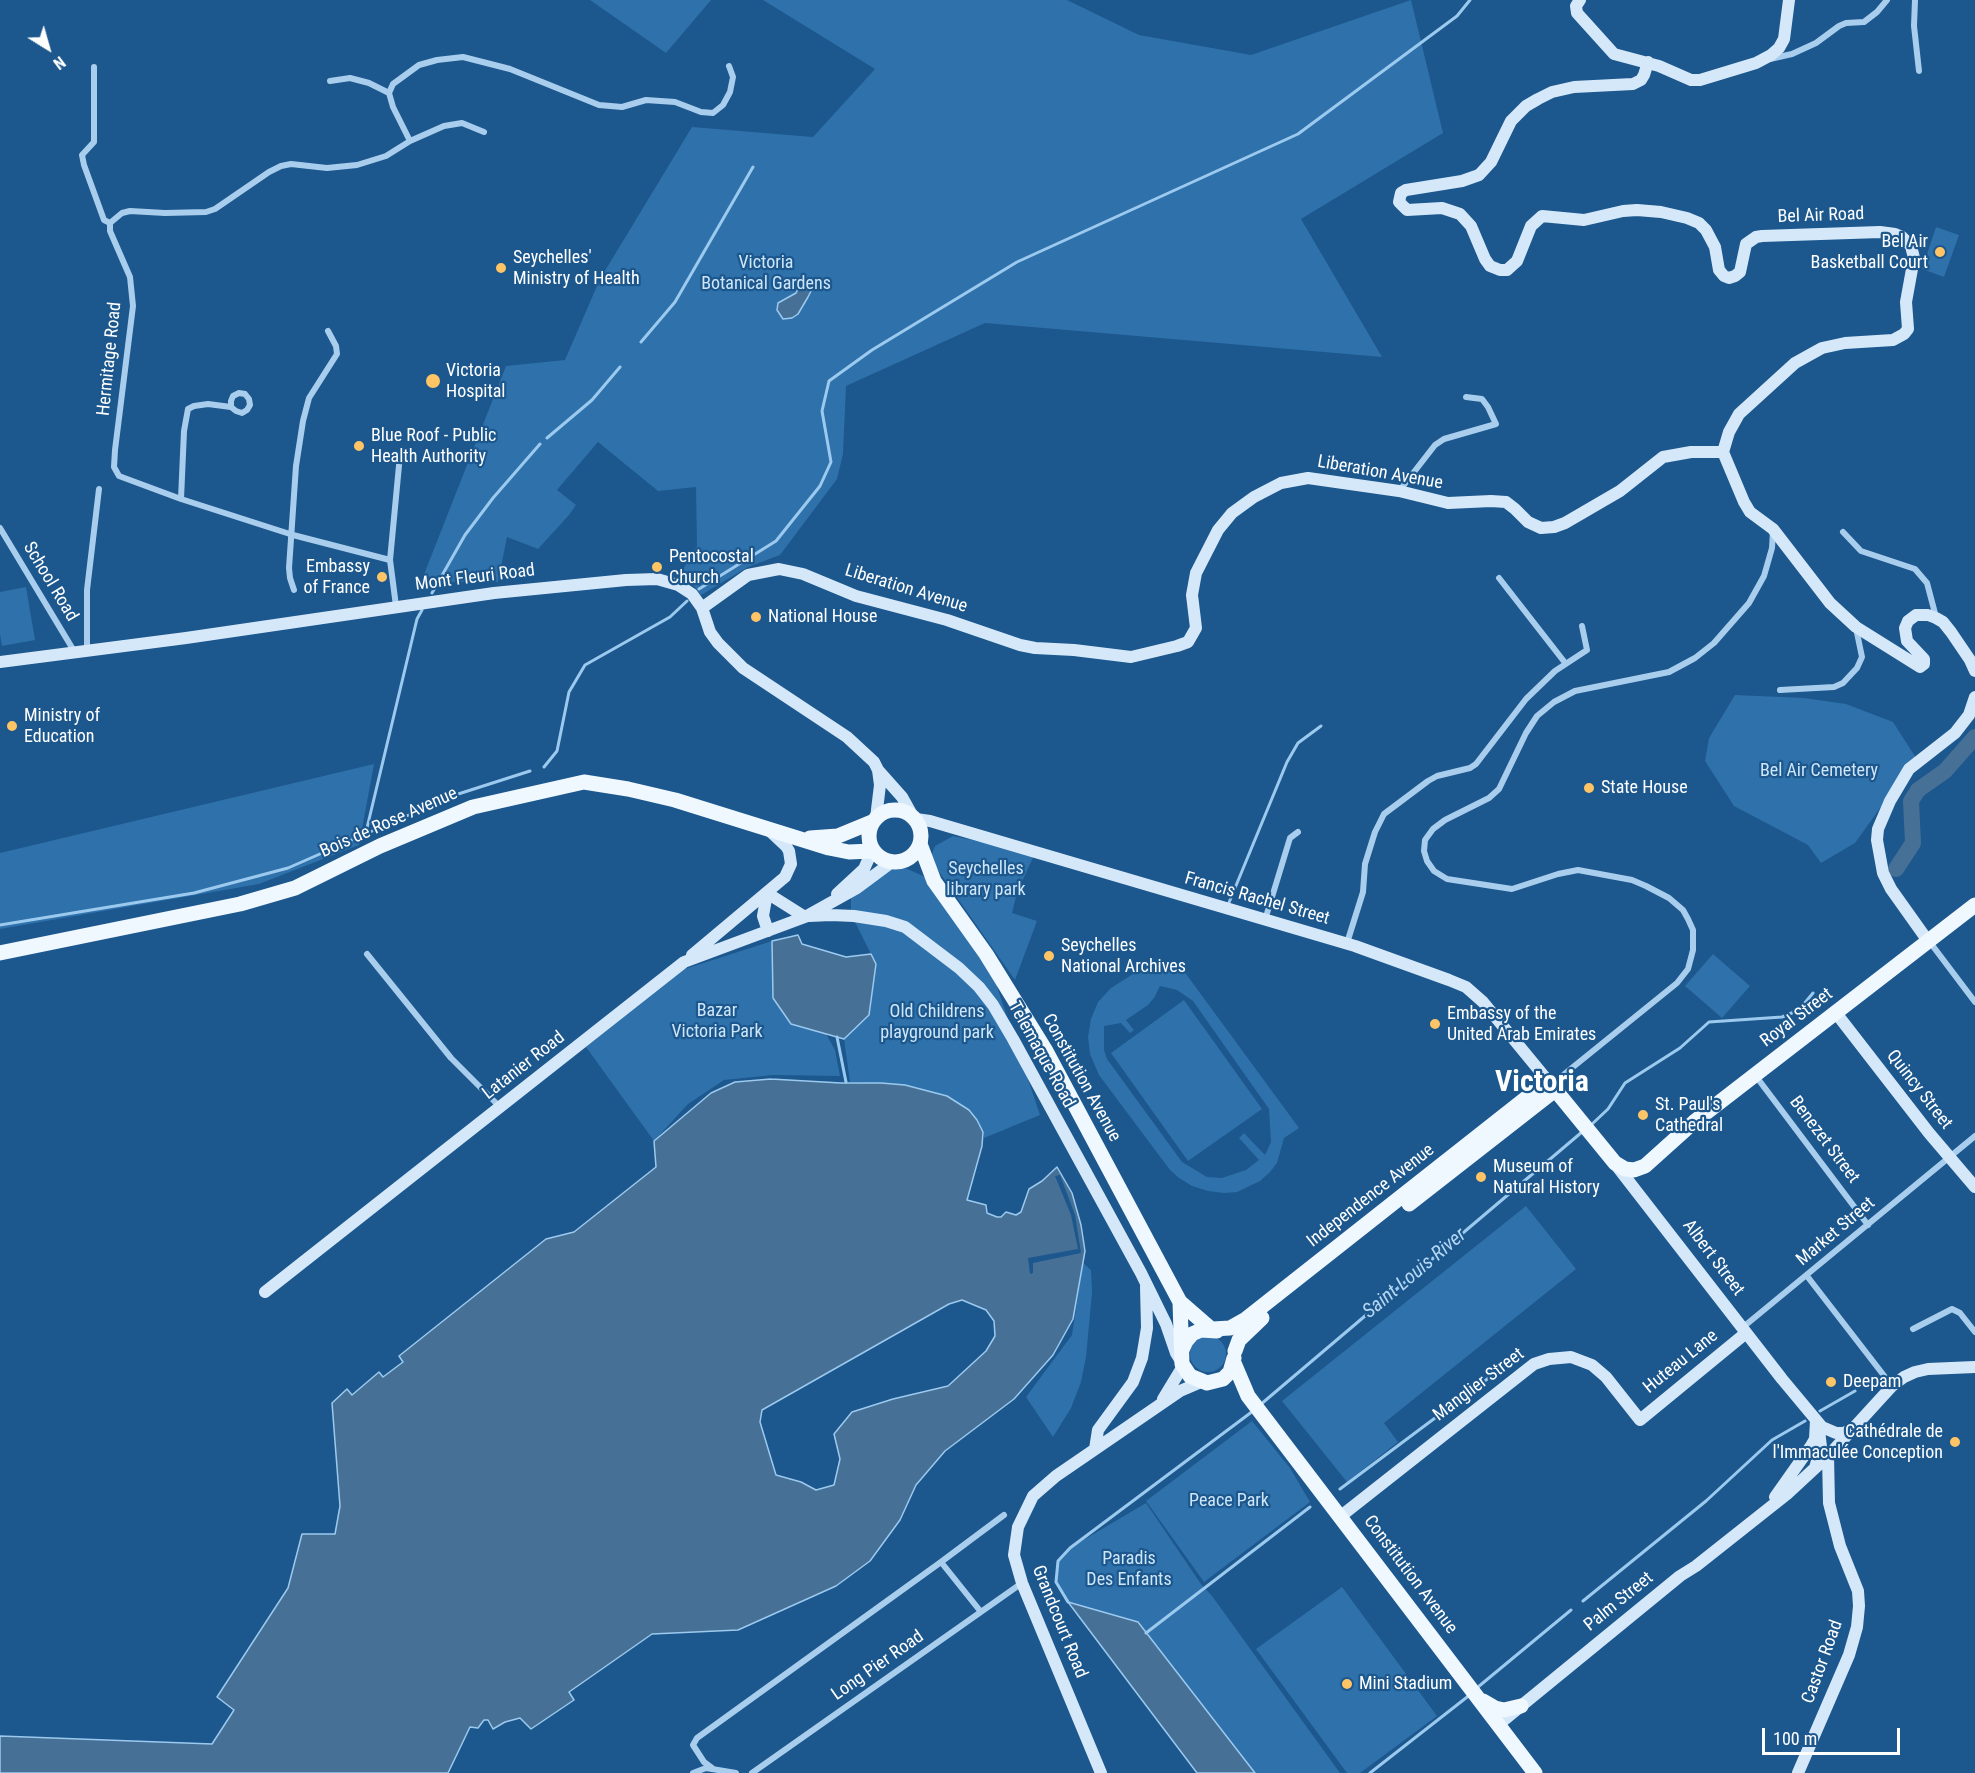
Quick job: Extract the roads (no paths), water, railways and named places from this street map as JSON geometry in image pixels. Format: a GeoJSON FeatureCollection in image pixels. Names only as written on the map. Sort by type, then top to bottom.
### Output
{"type":"FeatureCollection","features":[{"type":"Feature","properties":{"kind":"main road"},"geometry":{"type":"LineString","coordinates":[[1580,0],[1576,8],[1577,13],[1610,50],[1624,57],[1648,62],[1691,80],[1700,80],[1764,60],[1779,48],[1784,39],[1790,0]]}},
{"type":"Feature","properties":{"kind":"main road","name":"Bel Air Road"},"geometry":{"type":"LineString","coordinates":[[1648,62],[1641,80],[1633,84],[1574,87],[1552,92],[1538,99],[1526,106],[1511,121],[1491,162],[1479,175],[1462,181],[1406,190],[1401,193],[1399,202],[1407,210],[1442,208],[1460,214],[1471,226],[1485,259],[1490,266],[1500,270],[1507,270],[1517,261],[1531,226],[1542,216],[1584,220],[1637,210],[1661,212],[1687,218],[1699,223],[1706,230],[1715,247],[1719,270],[1729,278],[1740,272],[1746,244],[1756,237],[1880,232],[1895,234],[1907,241],[1914,252],[1914,258],[1906,302],[1908,329],[1904,334],[1893,339],[1845,343],[1822,348],[1795,363],[1739,414],[1729,432],[1723,452]]}},
{"type":"Feature","properties":{"kind":"main road","name":"Liberation Avenue"},"geometry":{"type":"LineString","coordinates":[[702,608],[748,575],[763,570],[779,569],[802,574],[856,596],[947,620],[1020,645],[1131,657],[1188,642],[1196,628],[1192,595],[1196,573],[1218,530],[1232,513],[1254,496],[1281,483],[1308,478],[1399,491],[1448,503],[1506,502],[1528,522],[1540,528],[1565,523],[1612,496],[1663,457],[1691,452],[1723,452]]}},
{"type":"Feature","properties":{"kind":"main road"},"geometry":{"type":"LineString","coordinates":[[1723,452],[1743,502],[1750,512],[1773,529],[1830,603],[1856,627],[1920,667],[1924,664],[1924,659],[1907,641],[1905,628],[1908,621],[1916,615],[1928,615],[1943,622],[1970,660],[1975,671]]}},
{"type":"Feature","properties":{"kind":"main road","name":"Mont Fleuri Road"},"geometry":{"type":"LineString","coordinates":[[0,662],[186,638],[494,593],[657,579],[678,585],[692,594],[702,608],[710,632],[743,668],[847,737],[874,762],[878,770],[902,796],[914,817]]}},
{"type":"Feature","properties":{"kind":"main road"},"geometry":{"type":"LineString","coordinates":[[1928,941],[1891,889],[1883,873],[1877,840],[1878,829],[1890,801],[1910,769],[1955,733],[1969,715],[1975,697]]}},
{"type":"Feature","properties":{"kind":"main road"},"geometry":{"type":"LineString","coordinates":[[874,820],[882,813],[898,809],[914,817],[921,831],[920,844],[916,852],[901,862],[892,862],[884,860],[872,851],[868,837],[874,820],[880,785],[878,770]]}},
{"type":"Feature","properties":{"kind":"main road","name":"Bois de Rose Avenue"},"geometry":{"type":"LineString","coordinates":[[0,953],[240,904],[295,888],[380,846],[473,807],[584,782],[663,797],[770,831],[849,852],[872,851]]}},
{"type":"Feature","properties":{"kind":"main road","name":"Francis Rachel Street"},"geometry":{"type":"LineString","coordinates":[[914,817],[1347,944],[1466,987],[1483,1002],[1554,1084]]}},
{"type":"Feature","properties":{"kind":"main road","name":"Bois de Rose Avenue"},"geometry":{"type":"LineString","coordinates":[[795,838],[838,836],[874,820]]}},
{"type":"Feature","properties":{"kind":"main road"},"geometry":{"type":"LineString","coordinates":[[684,962],[785,877],[791,864],[786,846],[770,831]]}},
{"type":"Feature","properties":{"kind":"main road","name":"Constitution Avenue"},"geometry":{"type":"LineString","coordinates":[[920,844],[934,881],[986,954],[1046,1050],[1180,1302],[1212,1329]]}},
{"type":"Feature","properties":{"kind":"main road","name":"Latanier Road"},"geometry":{"type":"LineString","coordinates":[[825,905],[864,869],[872,851]]}},
{"type":"Feature","properties":{"kind":"main road","name":"Constitution Avenue"},"geometry":{"type":"LineString","coordinates":[[892,862],[934,881]]}},
{"type":"Feature","properties":{"kind":"main road","name":"Latanier Road"},"geometry":{"type":"LineString","coordinates":[[265,1292],[684,962],[805,917],[857,888],[892,862]]}},
{"type":"Feature","properties":{"kind":"main road"},"geometry":{"type":"LineString","coordinates":[[767,893],[805,917]]}},
{"type":"Feature","properties":{"kind":"main road"},"geometry":{"type":"LineString","coordinates":[[767,893],[763,916],[768,931]]}},
{"type":"Feature","properties":{"kind":"main road","name":"Royal Street"},"geometry":{"type":"LineString","coordinates":[[1645,1166],[1694,1122],[1975,905]]}},
{"type":"Feature","properties":{"kind":"main road","name":"Telemaque Road"},"geometry":{"type":"LineString","coordinates":[[805,917],[854,916],[886,921],[904,927],[959,968],[978,987],[993,1005],[1013,1039],[1146,1282],[1166,1324],[1176,1353],[1182,1360]]}},
{"type":"Feature","properties":{"kind":"main road","name":"Quincy Street"},"geometry":{"type":"LineString","coordinates":[[1836,1013],[1975,1187]]}},
{"type":"Feature","properties":{"kind":"main road","name":"Albert Street"},"geometry":{"type":"LineString","coordinates":[[1554,1084],[1816,1420]]}},
{"type":"Feature","properties":{"kind":"main road","name":"Independence Avenue"},"geometry":{"type":"LineString","coordinates":[[1212,1329],[1230,1328],[1246,1319],[1554,1084]]}},
{"type":"Feature","properties":{"kind":"main road","name":"Independence Avenue"},"geometry":{"type":"LineString","coordinates":[[1234,1357],[1239,1340],[1253,1325],[1554,1084]]}},
{"type":"Feature","properties":{"kind":"main road"},"geometry":{"type":"LineString","coordinates":[[1615,1164],[1634,1170],[1645,1166]]}},
{"type":"Feature","properties":{"kind":"main road"},"geometry":{"type":"LineString","coordinates":[[1644,1199],[1640,1187],[1645,1166]]}},
{"type":"Feature","properties":{"kind":"main road","name":"Telemaque Road"},"geometry":{"type":"LineString","coordinates":[[1095,1449],[1098,1430],[1132,1382],[1145,1350],[1146,1282]]}},
{"type":"Feature","properties":{"kind":"main road","name":"Constitution Avenue"},"geometry":{"type":"LineString","coordinates":[[1180,1302],[1182,1360]]}},
{"type":"Feature","properties":{"kind":"main road"},"geometry":{"type":"LineString","coordinates":[[1161,1403],[1182,1360],[1186,1341],[1192,1334],[1212,1329],[1223,1333],[1231,1341],[1234,1357],[1230,1372],[1222,1379],[1207,1382]]}},
{"type":"Feature","properties":{"kind":"main road","name":"Huteau Lane"},"geometry":{"type":"LineString","coordinates":[[1640,1420],[1744,1330]]}},
{"type":"Feature","properties":{"kind":"main road","name":"Constitution Avenue"},"geometry":{"type":"LineString","coordinates":[[1234,1357],[1250,1399],[1535,1773]]}},
{"type":"Feature","properties":{"kind":"main road","name":"Manglier Street"},"geometry":{"type":"LineString","coordinates":[[1341,1516],[1534,1364],[1571,1358],[1592,1365],[1606,1377],[1640,1420]]}},
{"type":"Feature","properties":{"kind":"main road"},"geometry":{"type":"LineString","coordinates":[[1182,1360],[1190,1376],[1250,1399]]}},
{"type":"Feature","properties":{"kind":"main road"},"geometry":{"type":"LineString","coordinates":[[1764,1512],[1828,1456],[1892,1386],[1915,1372],[1975,1367]]}},
{"type":"Feature","properties":{"kind":"main road","name":"Grandcourt Road"},"geometry":{"type":"LineString","coordinates":[[1101,1773],[1022,1583],[1014,1555],[1017,1527],[1033,1496],[1050,1481],[1180,1391],[1207,1382]]}},
{"type":"Feature","properties":{"kind":"main road"},"geometry":{"type":"LineString","coordinates":[[1816,1420],[1828,1432],[1844,1432],[1854,1428]]}},
{"type":"Feature","properties":{"kind":"main road"},"geometry":{"type":"LineString","coordinates":[[1815,1468],[1822,1440],[1816,1420]]}},
{"type":"Feature","properties":{"kind":"main road"},"geometry":{"type":"LineString","coordinates":[[1764,1512],[1815,1439],[1816,1420]]}},
{"type":"Feature","properties":{"kind":"main road","name":"Castor Road"},"geometry":{"type":"LineString","coordinates":[[1798,1773],[1850,1654],[1858,1616],[1857,1591],[1840,1546],[1829,1503],[1828,1456]]}},
{"type":"Feature","properties":{"kind":"main road","name":"Palm Street"},"geometry":{"type":"LineString","coordinates":[[1499,1724],[1680,1576],[1764,1512]]}},
{"type":"Feature","properties":{"kind":"main road"},"geometry":{"type":"LineString","coordinates":[[1480,1700],[1504,1710],[1521,1706]]}},
{"type":"Feature","properties":{"kind":"main road"},"geometry":{"type":"LineString","coordinates":[[1514,1744],[1512,1728],[1521,1706]]}},
{"type":"Feature","properties":{"kind":"street"},"geometry":{"type":"LineString","coordinates":[[1764,60],[1792,54],[1816,43],[1846,23],[1863,22],[1877,12],[1887,0]]}},
{"type":"Feature","properties":{"kind":"street"},"geometry":{"type":"LineString","coordinates":[[1915,0],[1914,26],[1919,71]]}},
{"type":"Feature","properties":{"kind":"street"},"geometry":{"type":"LineString","coordinates":[[410,141],[393,107],[389,93],[393,84],[419,65],[437,60],[463,57],[510,69],[599,105],[622,106],[646,100],[675,102],[700,112],[713,113],[723,105],[730,92],[733,77],[729,66]]}},
{"type":"Feature","properties":{"kind":"street","name":"Hermitage Road"},"geometry":{"type":"LineString","coordinates":[[94,67],[94,142],[82,155],[104,220],[110,223],[110,231],[130,277],[133,306],[114,467],[119,476],[181,499],[293,535],[390,560]]}},
{"type":"Feature","properties":{"kind":"street"},"geometry":{"type":"LineString","coordinates":[[330,81],[350,78],[369,83],[389,93]]}},
{"type":"Feature","properties":{"kind":"street"},"geometry":{"type":"LineString","coordinates":[[110,223],[122,213],[130,211],[206,212],[215,209],[281,166],[291,164],[327,168],[357,165],[386,156],[410,141],[444,126],[462,123],[484,132]]}},
{"type":"Feature","properties":{"kind":"street"},"geometry":{"type":"LineString","coordinates":[[294,590],[290,568],[296,466],[309,398],[337,354],[336,346],[328,331]]}},
{"type":"Feature","properties":{"kind":"street"},"geometry":{"type":"LineString","coordinates":[[1399,491],[1435,445],[1444,439],[1496,424],[1482,399],[1466,397]]}},
{"type":"Feature","properties":{"kind":"street"},"geometry":{"type":"LineString","coordinates":[[181,499],[184,431],[188,410],[194,406],[208,404],[231,407]]}},
{"type":"Feature","properties":{"kind":"street"},"geometry":{"type":"LineString","coordinates":[[396,606],[390,560],[400,455]]}},
{"type":"Feature","properties":{"kind":"street"},"geometry":{"type":"LineString","coordinates":[[81,651],[99,489]]}},
{"type":"Feature","properties":{"kind":"street","name":"School Road"},"geometry":{"type":"LineString","coordinates":[[0,528],[81,651]]}},
{"type":"Feature","properties":{"kind":"street"},"geometry":{"type":"LineString","coordinates":[[1554,1084],[1677,983],[1688,969],[1693,950],[1693,930],[1688,919],[1683,910],[1669,898],[1632,880],[1578,870],[1558,874],[1512,890],[1448,879],[1434,871],[1426,861],[1425,840],[1432,829],[1445,820],[1489,798],[1499,789],[1526,733],[1540,713],[1554,702],[1575,691],[1669,672],[1695,658],[1714,644],[1749,603],[1764,576],[1772,548],[1773,529]]}},
{"type":"Feature","properties":{"kind":"street"},"geometry":{"type":"LineString","coordinates":[[1843,532],[1861,551],[1915,569],[1927,583],[1936,618]]}},
{"type":"Feature","properties":{"kind":"street"},"geometry":{"type":"LineString","coordinates":[[1499,578],[1566,664]]}},
{"type":"Feature","properties":{"kind":"street"},"geometry":{"type":"LineString","coordinates":[[1347,944],[1363,892],[1368,853],[1383,814],[1437,776],[1470,768],[1476,764],[1527,699],[1554,672],[1587,650],[1582,626]]}},
{"type":"Feature","properties":{"kind":"street"},"geometry":{"type":"LineString","coordinates":[[1780,690],[1834,687],[1843,683],[1857,668],[1862,657],[1856,627]]}},
{"type":"Feature","properties":{"kind":"street"},"geometry":{"type":"LineString","coordinates":[[1265,920],[1290,838],[1298,832]]}},
{"type":"Feature","properties":{"kind":"street"},"geometry":{"type":"LineString","coordinates":[[1928,941],[1975,1002]]}},
{"type":"Feature","properties":{"kind":"street"},"geometry":{"type":"LineString","coordinates":[[367,954],[450,1058],[500,1108]]}},
{"type":"Feature","properties":{"kind":"street","name":"Benezet Street"},"geometry":{"type":"LineString","coordinates":[[1755,1075],[1868,1225]]}},
{"type":"Feature","properties":{"kind":"street","name":"Market Street"},"geometry":{"type":"LineString","coordinates":[[1744,1330],[1975,1136]]}},
{"type":"Feature","properties":{"kind":"street"},"geometry":{"type":"LineString","coordinates":[[1806,1276],[1892,1386]]}},
{"type":"Feature","properties":{"kind":"street"},"geometry":{"type":"LineString","coordinates":[[1913,1329],[1952,1309],[1960,1313],[1975,1332]]}},
{"type":"Feature","properties":{"kind":"street"},"geometry":{"type":"LineString","coordinates":[[712,1768],[704,1762],[693,1745],[697,1738],[1004,1515]]}},
{"type":"Feature","properties":{"kind":"street"},"geometry":{"type":"LineString","coordinates":[[941,1562],[981,1612]]}},
{"type":"Feature","properties":{"kind":"street","name":"Long Pier Road"},"geometry":{"type":"LineString","coordinates":[[752,1773],[1022,1583]]}},
{"type":"Feature","properties":{"kind":"street"},"geometry":{"type":"LineString","coordinates":[[693,1773],[700,1769],[712,1768],[735,1773]]}},
{"type":"Feature","properties":{"kind":"waterway"},"geometry":{"type":"LineString","coordinates":[[699,589],[776,541],[820,486],[831,462],[822,411],[829,381],[872,350],[1017,262],[1298,134],[1457,16],[1470,0]]}},
{"type":"Feature","properties":{"kind":"waterway"},"geometry":{"type":"LineString","coordinates":[[641,342],[675,302],[753,167]]}},
{"type":"Feature","properties":{"kind":"waterway"},"geometry":{"type":"LineString","coordinates":[[547,438],[592,400],[620,367]]}},
{"type":"Feature","properties":{"kind":"waterway"},"geometry":{"type":"LineString","coordinates":[[432,593],[465,535],[493,498],[540,444]]}},
{"type":"Feature","properties":{"kind":"waterway"},"geometry":{"type":"LineString","coordinates":[[544,767],[557,751],[569,692],[585,665],[670,617],[687,601]]}},
{"type":"Feature","properties":{"kind":"waterway"},"geometry":{"type":"LineString","coordinates":[[366,832],[417,619],[422,610]]}},
{"type":"Feature","properties":{"kind":"waterway"},"geometry":{"type":"LineString","coordinates":[[1228,905],[1287,762],[1298,743],[1321,726]]}},
{"type":"Feature","properties":{"kind":"waterway","name":"Saint Louis River"},"geometry":{"type":"LineString","coordinates":[[1896,869],[1913,843],[1911,801],[1918,790],[1945,771],[1975,737]]}},
{"type":"Feature","properties":{"kind":"waterway"},"geometry":{"type":"LineString","coordinates":[[0,925],[194,893],[288,868],[452,796],[530,771]]}},
{"type":"Feature","properties":{"kind":"waterway","name":"Saint Louis River"},"geometry":{"type":"LineString","coordinates":[[1590,1126],[1608,1109],[1625,1083],[1680,1048],[1709,1022],[1782,1017],[1799,1010],[1813,993]]}},
{"type":"Feature","properties":{"kind":"waterway"},"geometry":{"type":"LineString","coordinates":[[837,1037],[846,1082]]}},
{"type":"Feature","properties":{"kind":"waterway","name":"Saint Louis River"},"geometry":{"type":"LineString","coordinates":[[1260,1405],[1582,1132]]}},
{"type":"Feature","properties":{"kind":"waterway"},"geometry":{"type":"LineString","coordinates":[[1340,1489],[1518,1356]]}},
{"type":"Feature","properties":{"kind":"waterway"},"geometry":{"type":"LineString","coordinates":[[1820,1411],[1855,1391]]}},
{"type":"Feature","properties":{"kind":"waterway","name":"Saint Louis River"},"geometry":{"type":"LineString","coordinates":[[1068,1602],[1056,1582],[1058,1561],[1070,1548],[1253,1411]]}},
{"type":"Feature","properties":{"kind":"waterway"},"geometry":{"type":"LineString","coordinates":[[1583,1601],[1706,1501],[1772,1440],[1805,1421]]}},
{"type":"Feature","properties":{"kind":"waterway"},"geometry":{"type":"LineString","coordinates":[[1146,1633],[1310,1507]]}},
{"type":"Feature","properties":{"kind":"waterway"},"geometry":{"type":"LineString","coordinates":[[1478,1687],[1571,1610]]}},
{"type":"Feature","properties":{"kind":"waterway"},"geometry":{"type":"LineString","coordinates":[[1370,1773],[1471,1694]]}},
{"type":"Feature","properties":{"kind":"place","name":"Bel Air Basketball Court"},"geometry":{"type":"Point","coordinates":[1940,252]}},
{"type":"Feature","properties":{"kind":"place","name":"Seychelles' Ministry of Health"},"geometry":{"type":"Point","coordinates":[501,268]}},
{"type":"Feature","properties":{"kind":"place","name":"Victoria Hospital"},"geometry":{"type":"Point","coordinates":[433,381]}},
{"type":"Feature","properties":{"kind":"place","name":"Blue Roof - Public Health Authority"},"geometry":{"type":"Point","coordinates":[359,446]}},
{"type":"Feature","properties":{"kind":"place","name":"Pentocostal Church"},"geometry":{"type":"Point","coordinates":[657,567]}},
{"type":"Feature","properties":{"kind":"place","name":"Embassy of France"},"geometry":{"type":"Point","coordinates":[382,577]}},
{"type":"Feature","properties":{"kind":"place","name":"National House"},"geometry":{"type":"Point","coordinates":[756,617]}},
{"type":"Feature","properties":{"kind":"place","name":"Ministry of Education"},"geometry":{"type":"Point","coordinates":[12,726]}},
{"type":"Feature","properties":{"kind":"place","name":"State House"},"geometry":{"type":"Point","coordinates":[1589,788]}},
{"type":"Feature","properties":{"kind":"place","name":"Seychelles National Archives"},"geometry":{"type":"Point","coordinates":[1049,956]}},
{"type":"Feature","properties":{"kind":"place","name":"Embassy of the United Arab Emirates"},"geometry":{"type":"Point","coordinates":[1435,1024]}},
{"type":"Feature","properties":{"kind":"place","name":"St. Paul's Cathedral"},"geometry":{"type":"Point","coordinates":[1643,1115]}},
{"type":"Feature","properties":{"kind":"place","name":"Museum of Natural History"},"geometry":{"type":"Point","coordinates":[1481,1177]}},
{"type":"Feature","properties":{"kind":"place","name":"Deepam"},"geometry":{"type":"Point","coordinates":[1831,1382]}},
{"type":"Feature","properties":{"kind":"place","name":"Cathédrale de l'Immaculée Conception"},"geometry":{"type":"Point","coordinates":[1955,1442]}},
{"type":"Feature","properties":{"kind":"place","name":"Mini Stadium"},"geometry":{"type":"Point","coordinates":[1347,1684]}},
{"type":"Feature","properties":{"kind":"district","name":"Victoria"},"geometry":{"type":"Point","coordinates":[1542,1083]}},
{"type":"Feature","properties":{"kind":"park label","name":"Victoria Botanical Gardens"},"geometry":{"type":"Point","coordinates":[766,273]}},
{"type":"Feature","properties":{"kind":"park label","name":"Bel Air Cemetery"},"geometry":{"type":"Point","coordinates":[1819,771]}},
{"type":"Feature","properties":{"kind":"park label","name":"Seychelles library park"},"geometry":{"type":"Point","coordinates":[986,879]}},
{"type":"Feature","properties":{"kind":"park label","name":"Bazar Victoria Park"},"geometry":{"type":"Point","coordinates":[717,1021]}},
{"type":"Feature","properties":{"kind":"park label","name":"Old Childrens playground park"},"geometry":{"type":"Point","coordinates":[937,1022]}},
{"type":"Feature","properties":{"kind":"park label","name":"Peace Park"},"geometry":{"type":"Point","coordinates":[1229,1501]}},
{"type":"Feature","properties":{"kind":"park label","name":"Paradis Des Enfants"},"geometry":{"type":"Point","coordinates":[1129,1569]}}]}
